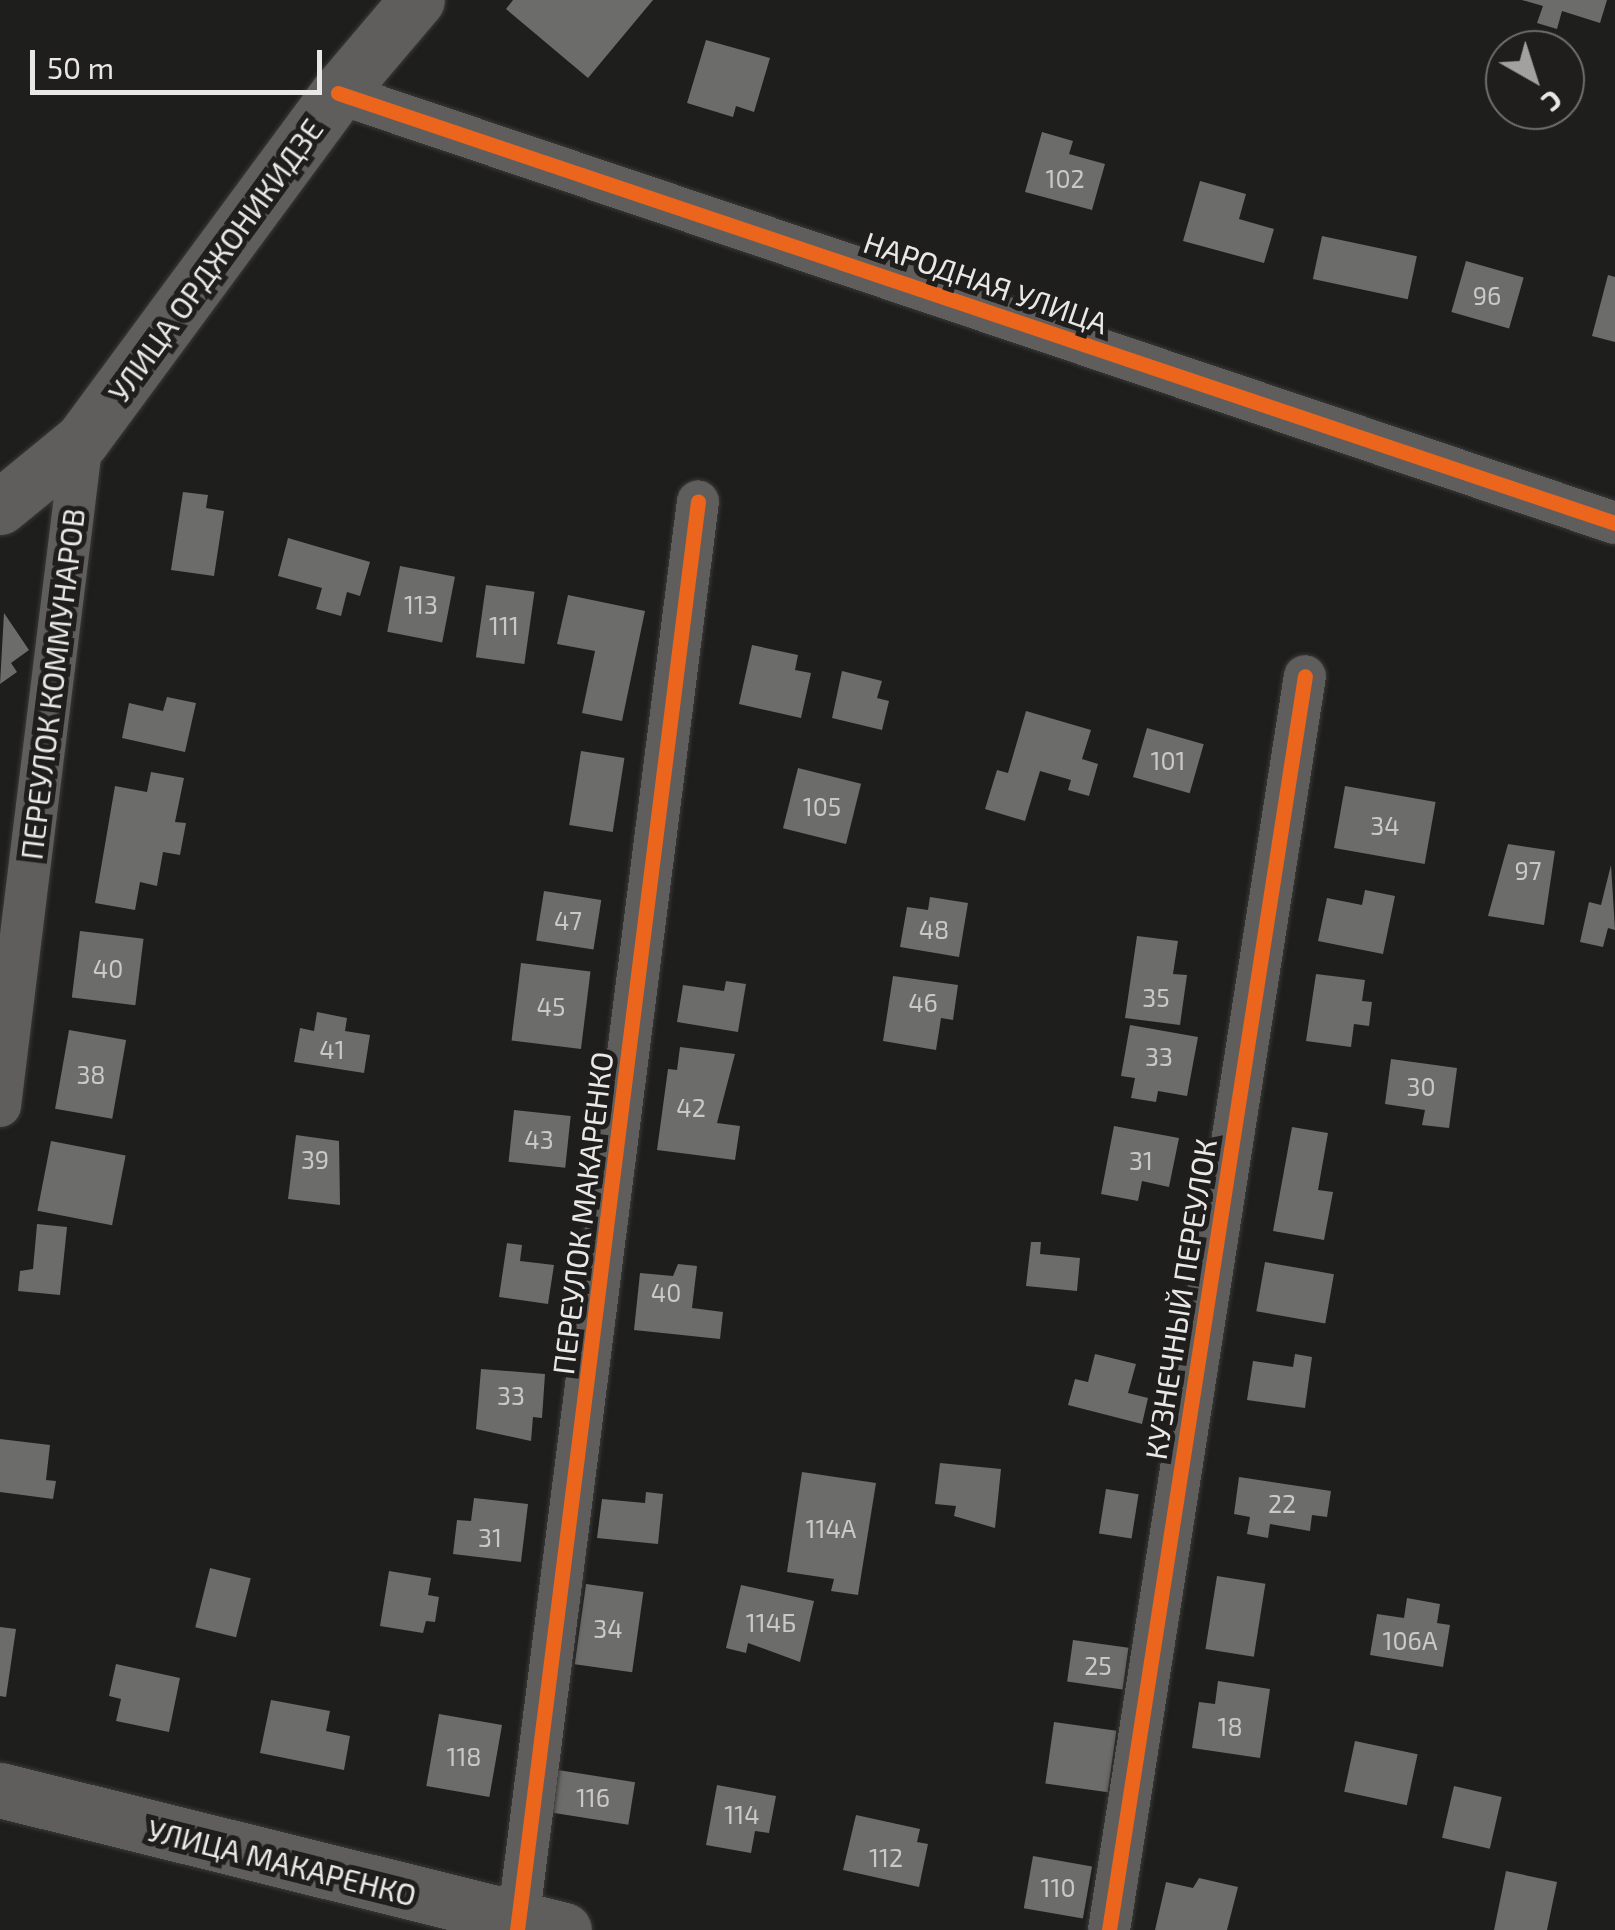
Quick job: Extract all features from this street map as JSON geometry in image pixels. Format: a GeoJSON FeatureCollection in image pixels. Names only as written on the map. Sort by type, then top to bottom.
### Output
{"type":"FeatureCollection","features":[{"type":"Feature","properties":{"kind":"main road","name":"УЛИЦА ОРДЖОНИКИДЗЕ"},"geometry":{"type":"LineString","coordinates":[[0,506],[82,440],[338,93],[417,0]]}},
{"type":"Feature","properties":{"kind":"main road","name":"УЛИЦА МАКАРЕНКО"},"geometry":{"type":"LineString","coordinates":[[0,1790],[534,1928]]}},
{"type":"Feature","properties":{"kind":"street","name":"НАРОДНАЯ УЛИЦА"},"geometry":{"type":"LineString","coordinates":[[338,93],[1615,522]]}},
{"type":"Feature","properties":{"kind":"street","name":"ПЕРЕУЛОК КОММУНАРОВ"},"geometry":{"type":"LineString","coordinates":[[0,1106],[82,440]]}},
{"type":"Feature","properties":{"kind":"street","name":"ПЕРЕУЛОК МАКАРЕНКО"},"geometry":{"type":"LineString","coordinates":[[534,1928],[698,501]]}},
{"type":"Feature","properties":{"kind":"street","name":"КУЗНЕЧНЫЙ ПЕРЕУЛОК"},"geometry":{"type":"LineString","coordinates":[[1109,1930],[1305,676]]}},
{"type":"Feature","properties":{"kind":"building"},"geometry":{"type":"Polygon","coordinates":[[[513,0],[653,0],[588,78],[506,9],[513,0]]]}},
{"type":"Feature","properties":{"kind":"building"},"geometry":{"type":"Polygon","coordinates":[[[1522,0],[1607,0],[1600,23],[1562,11],[1557,29],[1537,23],[1543,6],[1522,0]]]}},
{"type":"Feature","properties":{"kind":"building"},"geometry":{"type":"Polygon","coordinates":[[[706,40],[770,58],[754,112],[736,106],[733,117],[687,103],[706,40]]]}},
{"type":"Feature","properties":{"kind":"building"},"geometry":{"type":"Polygon","coordinates":[[[1042,132],[1073,141],[1069,154],[1105,164],[1092,210],[1025,192],[1042,132]]]}},
{"type":"Feature","properties":{"kind":"building"},"geometry":{"type":"Polygon","coordinates":[[[1200,181],[1246,194],[1239,219],[1274,229],[1264,263],[1183,241],[1200,181]]]}},
{"type":"Feature","properties":{"kind":"building"},"geometry":{"type":"Polygon","coordinates":[[[1322,236],[1417,256],[1408,299],[1313,279],[1322,236]]]}},
{"type":"Feature","properties":{"kind":"building"},"geometry":{"type":"Polygon","coordinates":[[[1466,261],[1524,278],[1509,328],[1451,312],[1466,261]]]}},
{"type":"Feature","properties":{"kind":"building"},"geometry":{"type":"Polygon","coordinates":[[[1608,275],[1615,277],[1615,342],[1592,336],[1608,275]]]}},
{"type":"Feature","properties":{"kind":"building"},"geometry":{"type":"Polygon","coordinates":[[[183,492],[208,495],[206,508],[224,511],[214,576],[171,570],[183,492]]]}},
{"type":"Feature","properties":{"kind":"building"},"geometry":{"type":"Polygon","coordinates":[[[288,538],[370,562],[360,596],[347,592],[341,616],[316,609],[322,588],[278,576],[288,538]]]}},
{"type":"Feature","properties":{"kind":"building"},"geometry":{"type":"Polygon","coordinates":[[[400,566],[455,577],[442,642],[387,632],[400,566]]]}},
{"type":"Feature","properties":{"kind":"building"},"geometry":{"type":"Polygon","coordinates":[[[486,585],[535,592],[524,664],[476,657],[486,585]]]}},
{"type":"Feature","properties":{"kind":"building"},"geometry":{"type":"Polygon","coordinates":[[[568,595],[645,611],[622,721],[582,713],[595,651],[557,644],[568,595]]]}},
{"type":"Feature","properties":{"kind":"building"},"geometry":{"type":"Polygon","coordinates":[[[4,613],[29,650],[11,663],[17,672],[0,684],[4,613]]]}},
{"type":"Feature","properties":{"kind":"building"},"geometry":{"type":"Polygon","coordinates":[[[752,645],[798,655],[795,670],[811,673],[801,718],[739,704],[752,645]]]}},
{"type":"Feature","properties":{"kind":"building"},"geometry":{"type":"Polygon","coordinates":[[[842,671],[882,681],[877,698],[889,701],[882,730],[832,718],[842,671]]]}},
{"type":"Feature","properties":{"kind":"building"},"geometry":{"type":"Polygon","coordinates":[[[167,697],[196,703],[185,752],[122,738],[129,703],[163,711],[167,697]]]}},
{"type":"Feature","properties":{"kind":"building"},"geometry":{"type":"Polygon","coordinates":[[[1026,711],[1091,730],[1082,759],[1098,764],[1089,796],[1068,790],[1071,780],[1040,771],[1025,821],[985,809],[997,770],[1008,773],[1026,711]]]}},
{"type":"Feature","properties":{"kind":"building"},"geometry":{"type":"Polygon","coordinates":[[[1147,728],[1204,744],[1190,793],[1133,777],[1147,728]]]}},
{"type":"Feature","properties":{"kind":"building"},"geometry":{"type":"Polygon","coordinates":[[[581,751],[624,758],[613,832],[569,825],[581,751]]]}},
{"type":"Feature","properties":{"kind":"building"},"geometry":{"type":"Polygon","coordinates":[[[798,768],[861,784],[846,844],[783,828],[798,768]]]}},
{"type":"Feature","properties":{"kind":"building"},"geometry":{"type":"Polygon","coordinates":[[[151,772],[184,778],[175,822],[186,823],[180,855],[163,852],[157,886],[140,882],[135,910],[95,903],[115,786],[147,792],[151,772]]]}},
{"type":"Feature","properties":{"kind":"building"},"geometry":{"type":"Polygon","coordinates":[[[1345,786],[1436,802],[1425,864],[1334,848],[1345,786]]]}},
{"type":"Feature","properties":{"kind":"building"},"geometry":{"type":"Polygon","coordinates":[[[1508,844],[1555,851],[1544,925],[1488,916],[1508,844]]]}},
{"type":"Feature","properties":{"kind":"building"},"geometry":{"type":"Polygon","coordinates":[[[1611,865],[1615,930],[1608,928],[1603,947],[1580,942],[1589,902],[1601,905],[1611,865]]]}},
{"type":"Feature","properties":{"kind":"building"},"geometry":{"type":"Polygon","coordinates":[[[1365,890],[1395,896],[1383,954],[1318,941],[1327,898],[1362,905],[1365,890]]]}},
{"type":"Feature","properties":{"kind":"building"},"geometry":{"type":"Polygon","coordinates":[[[544,891],[601,900],[593,949],[536,940],[544,891]]]}},
{"type":"Feature","properties":{"kind":"building"},"geometry":{"type":"Polygon","coordinates":[[[930,897],[968,903],[959,957],[900,947],[907,907],[928,910],[930,897]]]}},
{"type":"Feature","properties":{"kind":"building"},"geometry":{"type":"Polygon","coordinates":[[[80,931],[144,939],[135,1005],[72,998],[80,931]]]}},
{"type":"Feature","properties":{"kind":"building"},"geometry":{"type":"Polygon","coordinates":[[[1137,936],[1178,941],[1173,974],[1187,975],[1180,1025],[1125,1018],[1137,936]]]}},
{"type":"Feature","properties":{"kind":"building"},"geometry":{"type":"Polygon","coordinates":[[[521,963],[590,972],[581,1049],[511,1040],[521,963]]]}},
{"type":"Feature","properties":{"kind":"building"},"geometry":{"type":"Polygon","coordinates":[[[1316,974],[1365,980],[1362,1001],[1372,1002],[1369,1026],[1354,1024],[1351,1047],[1306,1041],[1316,974]]]}},
{"type":"Feature","properties":{"kind":"building"},"geometry":{"type":"Polygon","coordinates":[[[893,976],[958,985],[953,1020],[941,1018],[936,1050],[883,1041],[893,976]]]}},
{"type":"Feature","properties":{"kind":"building"},"geometry":{"type":"Polygon","coordinates":[[[726,981],[746,984],[738,1032],[677,1022],[683,985],[724,991],[726,981]]]}},
{"type":"Feature","properties":{"kind":"building"},"geometry":{"type":"Polygon","coordinates":[[[317,1012],[347,1018],[345,1031],[370,1035],[364,1073],[294,1062],[300,1028],[314,1031],[317,1012]]]}},
{"type":"Feature","properties":{"kind":"building"},"geometry":{"type":"Polygon","coordinates":[[[1130,1025],[1198,1037],[1187,1096],[1158,1091],[1156,1102],[1131,1098],[1135,1078],[1121,1076],[1130,1025]]]}},
{"type":"Feature","properties":{"kind":"building"},"geometry":{"type":"Polygon","coordinates":[[[69,1030],[126,1040],[112,1119],[55,1109],[69,1030]]]}},
{"type":"Feature","properties":{"kind":"building"},"geometry":{"type":"Polygon","coordinates":[[[680,1047],[735,1054],[717,1123],[740,1126],[735,1160],[657,1150],[668,1069],[677,1070],[680,1047]]]}},
{"type":"Feature","properties":{"kind":"building"},"geometry":{"type":"Polygon","coordinates":[[[1391,1059],[1457,1068],[1449,1128],[1422,1125],[1425,1110],[1385,1104],[1391,1059]]]}},
{"type":"Feature","properties":{"kind":"building"},"geometry":{"type":"Polygon","coordinates":[[[514,1110],[571,1116],[565,1168],[509,1162],[514,1110]]]}},
{"type":"Feature","properties":{"kind":"building"},"geometry":{"type":"Polygon","coordinates":[[[1114,1126],[1179,1138],[1169,1187],[1142,1181],[1138,1201],[1101,1194],[1114,1126]]]}},
{"type":"Feature","properties":{"kind":"building"},"geometry":{"type":"Polygon","coordinates":[[[1292,1127],[1328,1133],[1318,1190],[1333,1192],[1324,1240],[1273,1231],[1292,1127]]]}},
{"type":"Feature","properties":{"kind":"building"},"geometry":{"type":"Polygon","coordinates":[[[296,1135],[339,1141],[340,1205],[288,1199],[296,1135]]]}},
{"type":"Feature","properties":{"kind":"building"},"geometry":{"type":"Polygon","coordinates":[[[51,1141],[126,1156],[112,1225],[37,1211],[51,1141]]]}},
{"type":"Feature","properties":{"kind":"building"},"geometry":{"type":"Polygon","coordinates":[[[37,1224],[67,1227],[60,1295],[18,1291],[20,1271],[33,1269],[37,1224]]]}},
{"type":"Feature","properties":{"kind":"building"},"geometry":{"type":"Polygon","coordinates":[[[1031,1242],[1041,1242],[1040,1254],[1080,1258],[1077,1291],[1026,1286],[1031,1242]]]}},
{"type":"Feature","properties":{"kind":"building"},"geometry":{"type":"Polygon","coordinates":[[[507,1243],[522,1245],[520,1261],[554,1265],[548,1304],[499,1297],[507,1243]]]}},
{"type":"Feature","properties":{"kind":"building"},"geometry":{"type":"Polygon","coordinates":[[[1265,1262],[1334,1274],[1325,1323],[1256,1311],[1265,1262]]]}},
{"type":"Feature","properties":{"kind":"building"},"geometry":{"type":"Polygon","coordinates":[[[678,1264],[697,1266],[692,1308],[723,1312],[720,1339],[634,1330],[640,1273],[673,1276],[678,1264]]]}},
{"type":"Feature","properties":{"kind":"building"},"geometry":{"type":"Polygon","coordinates":[[[1095,1354],[1136,1364],[1128,1393],[1148,1398],[1142,1424],[1068,1405],[1075,1379],[1088,1382],[1095,1354]]]}},
{"type":"Feature","properties":{"kind":"building"},"geometry":{"type":"Polygon","coordinates":[[[1295,1354],[1312,1357],[1305,1408],[1247,1400],[1253,1361],[1293,1367],[1295,1354]]]}},
{"type":"Feature","properties":{"kind":"building"},"geometry":{"type":"Polygon","coordinates":[[[481,1369],[545,1374],[542,1418],[533,1417],[531,1441],[476,1429],[481,1369]]]}},
{"type":"Feature","properties":{"kind":"building"},"geometry":{"type":"Polygon","coordinates":[[[0,1439],[50,1445],[46,1480],[56,1481],[53,1499],[0,1492],[0,1439]]]}},
{"type":"Feature","properties":{"kind":"building"},"geometry":{"type":"Polygon","coordinates":[[[940,1463],[1001,1469],[995,1528],[954,1516],[956,1506],[935,1504],[940,1463]]]}},
{"type":"Feature","properties":{"kind":"building"},"geometry":{"type":"Polygon","coordinates":[[[802,1472],[876,1483],[858,1595],[831,1591],[834,1579],[787,1572],[802,1472]]]}},
{"type":"Feature","properties":{"kind":"building"},"geometry":{"type":"Polygon","coordinates":[[[1239,1477],[1331,1491],[1327,1517],[1312,1515],[1310,1531],[1270,1524],[1268,1538],[1247,1534],[1250,1517],[1234,1514],[1239,1477]]]}},
{"type":"Feature","properties":{"kind":"building"},"geometry":{"type":"Polygon","coordinates":[[[1106,1489],[1139,1494],[1132,1539],[1099,1533],[1106,1489]]]}},
{"type":"Feature","properties":{"kind":"building"},"geometry":{"type":"Polygon","coordinates":[[[646,1492],[663,1494],[658,1544],[597,1538],[602,1499],[645,1503],[646,1492]]]}},
{"type":"Feature","properties":{"kind":"building"},"geometry":{"type":"Polygon","coordinates":[[[474,1498],[528,1504],[521,1562],[453,1554],[457,1520],[471,1521],[474,1498]]]}},
{"type":"Feature","properties":{"kind":"building"},"geometry":{"type":"Polygon","coordinates":[[[210,1568],[251,1578],[236,1637],[195,1627],[210,1568]]]}},
{"type":"Feature","properties":{"kind":"building"},"geometry":{"type":"Polygon","coordinates":[[[389,1571],[431,1578],[428,1595],[439,1597],[435,1622],[426,1621],[423,1633],[380,1626],[389,1571]]]}},
{"type":"Feature","properties":{"kind":"building"},"geometry":{"type":"Polygon","coordinates":[[[1217,1576],[1265,1584],[1254,1657],[1205,1649],[1217,1576]]]}},
{"type":"Feature","properties":{"kind":"building"},"geometry":{"type":"Polygon","coordinates":[[[586,1584],[643,1592],[632,1672],[575,1664],[586,1584]]]}},
{"type":"Feature","properties":{"kind":"building"},"geometry":{"type":"Polygon","coordinates":[[[741,1585],[814,1601],[800,1662],[748,1643],[746,1653],[726,1648],[741,1585]]]}},
{"type":"Feature","properties":{"kind":"building"},"geometry":{"type":"Polygon","coordinates":[[[1407,1598],[1440,1604],[1437,1623],[1450,1625],[1443,1667],[1370,1655],[1377,1614],[1404,1618],[1407,1598]]]}},
{"type":"Feature","properties":{"kind":"building"},"geometry":{"type":"Polygon","coordinates":[[[0,1627],[16,1629],[6,1697],[0,1696],[0,1627]]]}},
{"type":"Feature","properties":{"kind":"building"},"geometry":{"type":"Polygon","coordinates":[[[1073,1640],[1128,1648],[1123,1689],[1067,1682],[1073,1640]]]}},
{"type":"Feature","properties":{"kind":"building"},"geometry":{"type":"Polygon","coordinates":[[[116,1664],[180,1678],[169,1732],[116,1721],[121,1699],[109,1696],[116,1664]]]}},
{"type":"Feature","properties":{"kind":"building"},"geometry":{"type":"Polygon","coordinates":[[[1218,1681],[1270,1689],[1260,1758],[1192,1748],[1199,1702],[1215,1704],[1218,1681]]]}},
{"type":"Feature","properties":{"kind":"building"},"geometry":{"type":"Polygon","coordinates":[[[271,1700],[330,1711],[326,1731],[350,1736],[344,1770],[260,1753],[271,1700]]]}},
{"type":"Feature","properties":{"kind":"building"},"geometry":{"type":"Polygon","coordinates":[[[439,1714],[502,1725],[489,1797],[426,1786],[439,1714]]]}},
{"type":"Feature","properties":{"kind":"building"},"geometry":{"type":"Polygon","coordinates":[[[1054,1722],[1116,1731],[1108,1792],[1045,1783],[1054,1722]]]}},
{"type":"Feature","properties":{"kind":"building"},"geometry":{"type":"Polygon","coordinates":[[[1355,1741],[1418,1754],[1407,1805],[1344,1792],[1355,1741]]]}},
{"type":"Feature","properties":{"kind":"building"},"geometry":{"type":"Polygon","coordinates":[[[558,1770],[635,1782],[628,1825],[551,1812],[558,1770]]]}},
{"type":"Feature","properties":{"kind":"building"},"geometry":{"type":"Polygon","coordinates":[[[717,1785],[776,1796],[769,1833],[755,1831],[751,1853],[706,1845],[717,1785]]]}},
{"type":"Feature","properties":{"kind":"building"},"geometry":{"type":"Polygon","coordinates":[[[1454,1786],[1502,1797],[1490,1849],[1442,1838],[1454,1786]]]}},
{"type":"Feature","properties":{"kind":"building"},"geometry":{"type":"Polygon","coordinates":[[[856,1815],[920,1829],[917,1842],[928,1844],[919,1887],[843,1870],[856,1815]]]}},
{"type":"Feature","properties":{"kind":"building"},"geometry":{"type":"Polygon","coordinates":[[[1033,1856],[1092,1866],[1083,1919],[1024,1908],[1033,1856]]]}},
{"type":"Feature","properties":{"kind":"building"},"geometry":{"type":"Polygon","coordinates":[[[1506,1871],[1557,1882],[1547,1930],[1494,1930],[1506,1871]]]}},
{"type":"Feature","properties":{"kind":"building"},"geometry":{"type":"Polygon","coordinates":[[[1199,1878],[1238,1887],[1227,1930],[1155,1930],[1166,1882],[1193,1888],[1199,1878]]]}},
{"type":"Feature","properties":{"kind":"cycle path"},"geometry":{"type":"LineString","coordinates":[[338,93],[1615,523]]}},
{"type":"Feature","properties":{"kind":"cycle path"},"geometry":{"type":"LineString","coordinates":[[517,1930],[698,501]]}},
{"type":"Feature","properties":{"kind":"cycle path"},"geometry":{"type":"LineString","coordinates":[[1109,1930],[1305,676]]}}]}
